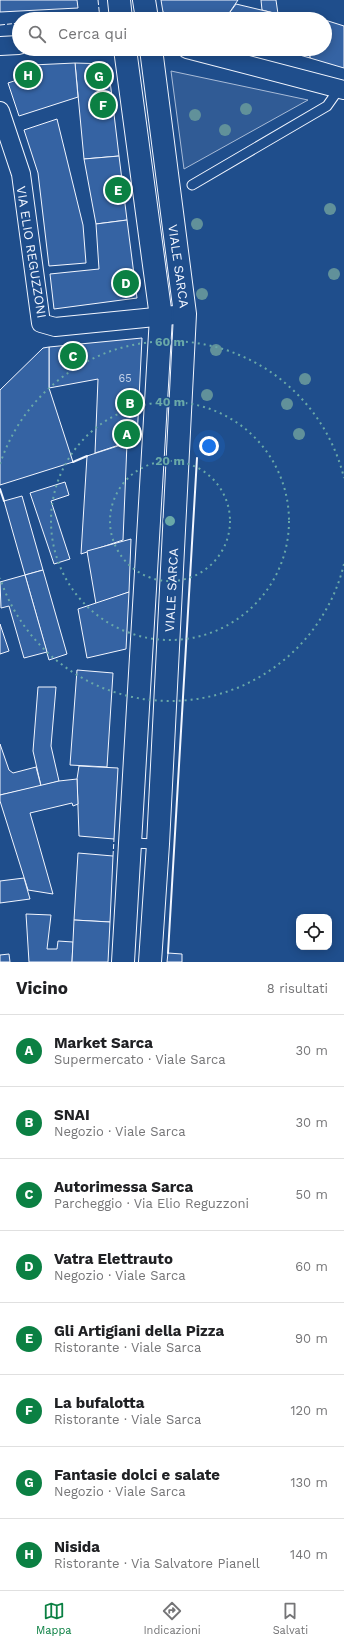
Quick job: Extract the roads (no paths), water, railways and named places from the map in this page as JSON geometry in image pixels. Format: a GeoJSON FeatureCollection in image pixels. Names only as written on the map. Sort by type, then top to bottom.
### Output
{"type":"FeatureCollection","features":[{"type":"Feature","properties":{"kind":"street"},"geometry":{"type":"LineString","coordinates":[[118,0],[120,12]]}},
{"type":"Feature","properties":{"kind":"street"},"geometry":{"type":"LineString","coordinates":[[144,0],[146,12]]}},
{"type":"Feature","properties":{"kind":"street"},"geometry":{"type":"LineString","coordinates":[[0,46],[12,45]]}},
{"type":"Feature","properties":{"kind":"street","name":"VIALE SARCA"},"geometry":{"type":"LineString","coordinates":[[123,962],[161,317],[126,56]]}},
{"type":"Feature","properties":{"kind":"street","name":"VIALE SARCA"},"geometry":{"type":"LineString","coordinates":[[150,962],[158,844],[185,314],[152,56]]}},
{"type":"Feature","properties":{"kind":"street"},"geometry":{"type":"LineString","coordinates":[[214,56],[342,89]]}},
{"type":"Feature","properties":{"kind":"street","name":"VIA ELIO REGUZZONI"},"geometry":{"type":"LineString","coordinates":[[0,112],[21,174],[41,323],[55,328],[185,314]]}},
{"type":"Feature","properties":{"kind":"lane"},"geometry":{"type":"LineString","coordinates":[[192,185],[327,106],[342,89]]}},
{"type":"Feature","properties":{"kind":"lane"},"geometry":{"type":"LineString","coordinates":[[130,843],[158,844]]}},
{"type":"Feature","properties":{"kind":"place","name":"Nisida"},"geometry":{"type":"Point","coordinates":[28,75]}},
{"type":"Feature","properties":{"kind":"place","name":"Fantasie dolci e salate"},"geometry":{"type":"Point","coordinates":[99,76]}},
{"type":"Feature","properties":{"kind":"place","name":"La bufalotta"},"geometry":{"type":"Point","coordinates":[103,105]}},
{"type":"Feature","properties":{"kind":"place","name":"Gli Artigiani della Pizza"},"geometry":{"type":"Point","coordinates":[118,190]}},
{"type":"Feature","properties":{"kind":"place","name":"Vatra Elettrauto"},"geometry":{"type":"Point","coordinates":[126,283]}},
{"type":"Feature","properties":{"kind":"place","name":"Autorimessa Sarca"},"geometry":{"type":"Point","coordinates":[73,356]}},
{"type":"Feature","properties":{"kind":"place","name":"SNAI"},"geometry":{"type":"Point","coordinates":[130,403]}},
{"type":"Feature","properties":{"kind":"place","name":"Market Sarca"},"geometry":{"type":"Point","coordinates":[127,434]}}]}
